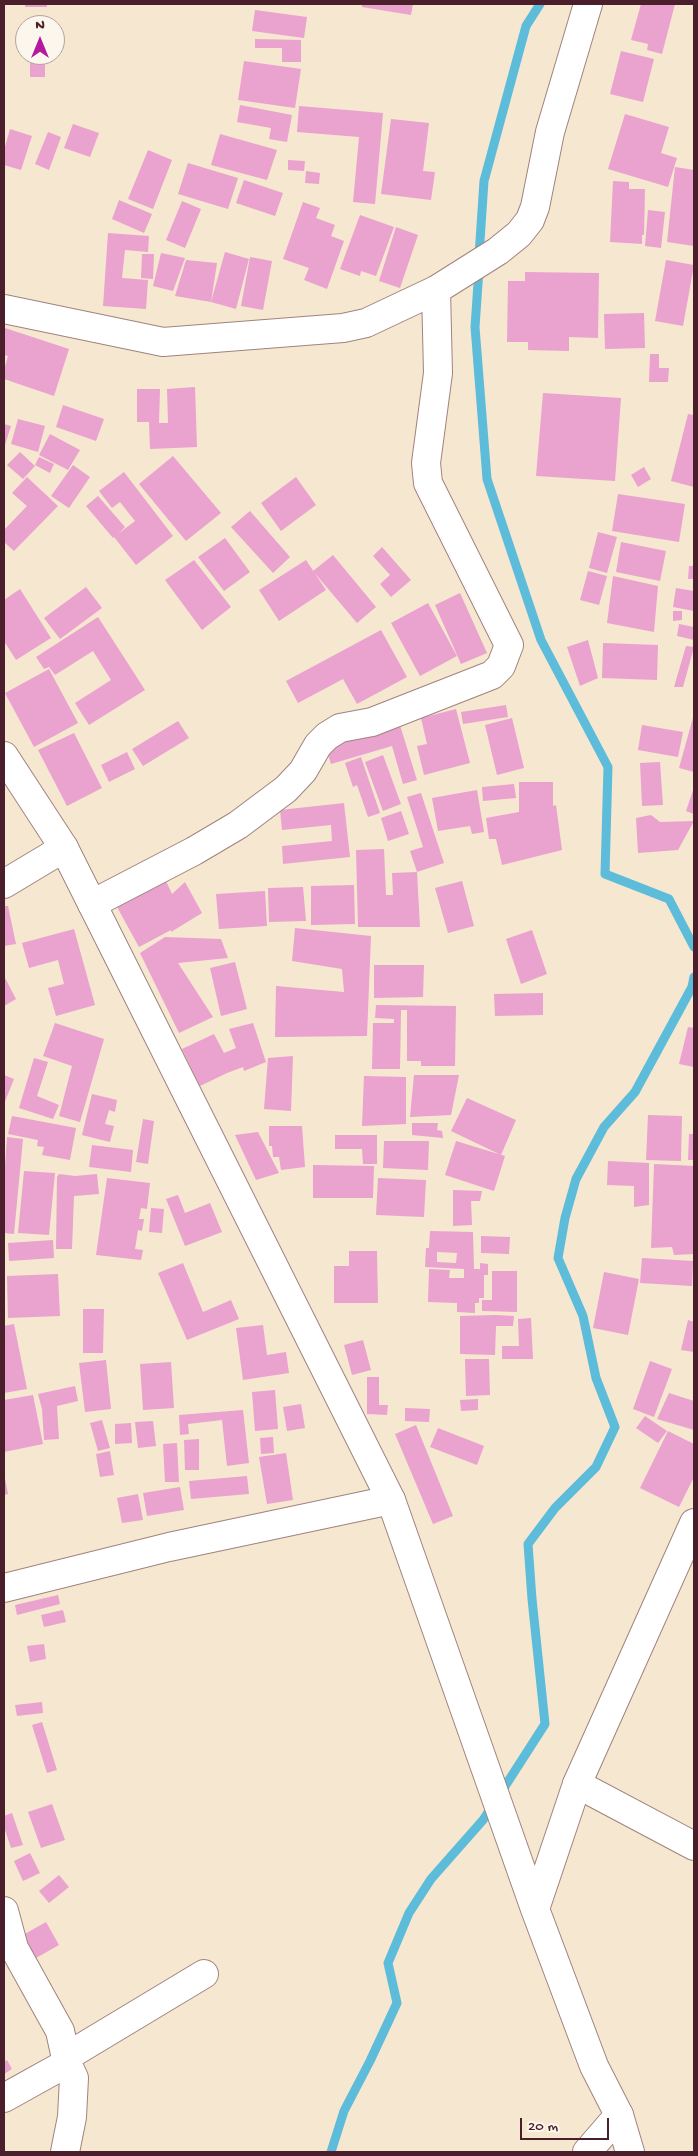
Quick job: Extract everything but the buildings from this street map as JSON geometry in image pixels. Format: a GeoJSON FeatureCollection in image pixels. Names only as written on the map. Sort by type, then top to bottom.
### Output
{"type":"FeatureCollection","features":[{"type":"Feature","properties":{"kind":"street"},"geometry":{"type":"LineString","coordinates":[[4,309],[163,342],[343,328],[366,323],[436,290],[498,251],[519,234],[530,220],[536,207],[550,132],[588,4]]}},
{"type":"Feature","properties":{"kind":"street"},"geometry":{"type":"LineString","coordinates":[[92,904],[194,851],[238,825],[286,788],[303,771],[318,744],[340,728],[372,722],[492,675],[501,666],[510,645],[428,483],[426,464],[438,373],[436,290]]}},
{"type":"Feature","properties":{"kind":"street"},"geometry":{"type":"LineString","coordinates":[[4,756],[64,848],[391,1500],[536,1909],[594,2066],[620,2115],[630,2152]]}},
{"type":"Feature","properties":{"kind":"street"},"geometry":{"type":"LineString","coordinates":[[4,884],[64,848]]}},
{"type":"Feature","properties":{"kind":"street"},"geometry":{"type":"LineString","coordinates":[[4,1588],[168,1547],[391,1500]]}},
{"type":"Feature","properties":{"kind":"street"},"geometry":{"type":"LineString","coordinates":[[536,1909],[577,1784],[694,1523]]}},
{"type":"Feature","properties":{"kind":"street"},"geometry":{"type":"LineString","coordinates":[[577,1784],[694,1846]]}},
{"type":"Feature","properties":{"kind":"street"},"geometry":{"type":"LineString","coordinates":[[4,1911],[14,1948],[60,2031],[67,2060],[74,2078],[74,2097],[66,2152]]}},
{"type":"Feature","properties":{"kind":"street"},"geometry":{"type":"LineString","coordinates":[[4,2098],[204,1974]]}},
{"type":"Feature","properties":{"kind":"street"},"geometry":{"type":"LineString","coordinates":[[587,2152],[620,2115]]}},
{"type":"Feature","properties":{"kind":"waterway"},"geometry":{"type":"LineString","coordinates":[[479,256],[484,181],[526,26],[540,4]]}},
{"type":"Feature","properties":{"kind":"waterway"},"geometry":{"type":"LineString","coordinates":[[479,269],[475,327],[487,479],[541,640],[608,767],[605,874],[669,899],[694,947]]}},
{"type":"Feature","properties":{"kind":"waterway"},"geometry":{"type":"LineString","coordinates":[[500,1794],[545,1724],[528,1544],[555,1508],[596,1467],[615,1427],[596,1378],[583,1316],[558,1258],[565,1218],[576,1179],[604,1127],[635,1092],[692,987],[694,977]]}},
{"type":"Feature","properties":{"kind":"waterway"},"geometry":{"type":"LineString","coordinates":[[331,2152],[344,2111],[397,2003],[388,1963],[409,1913],[431,1879],[483,1820],[493,1805]]}}]}
